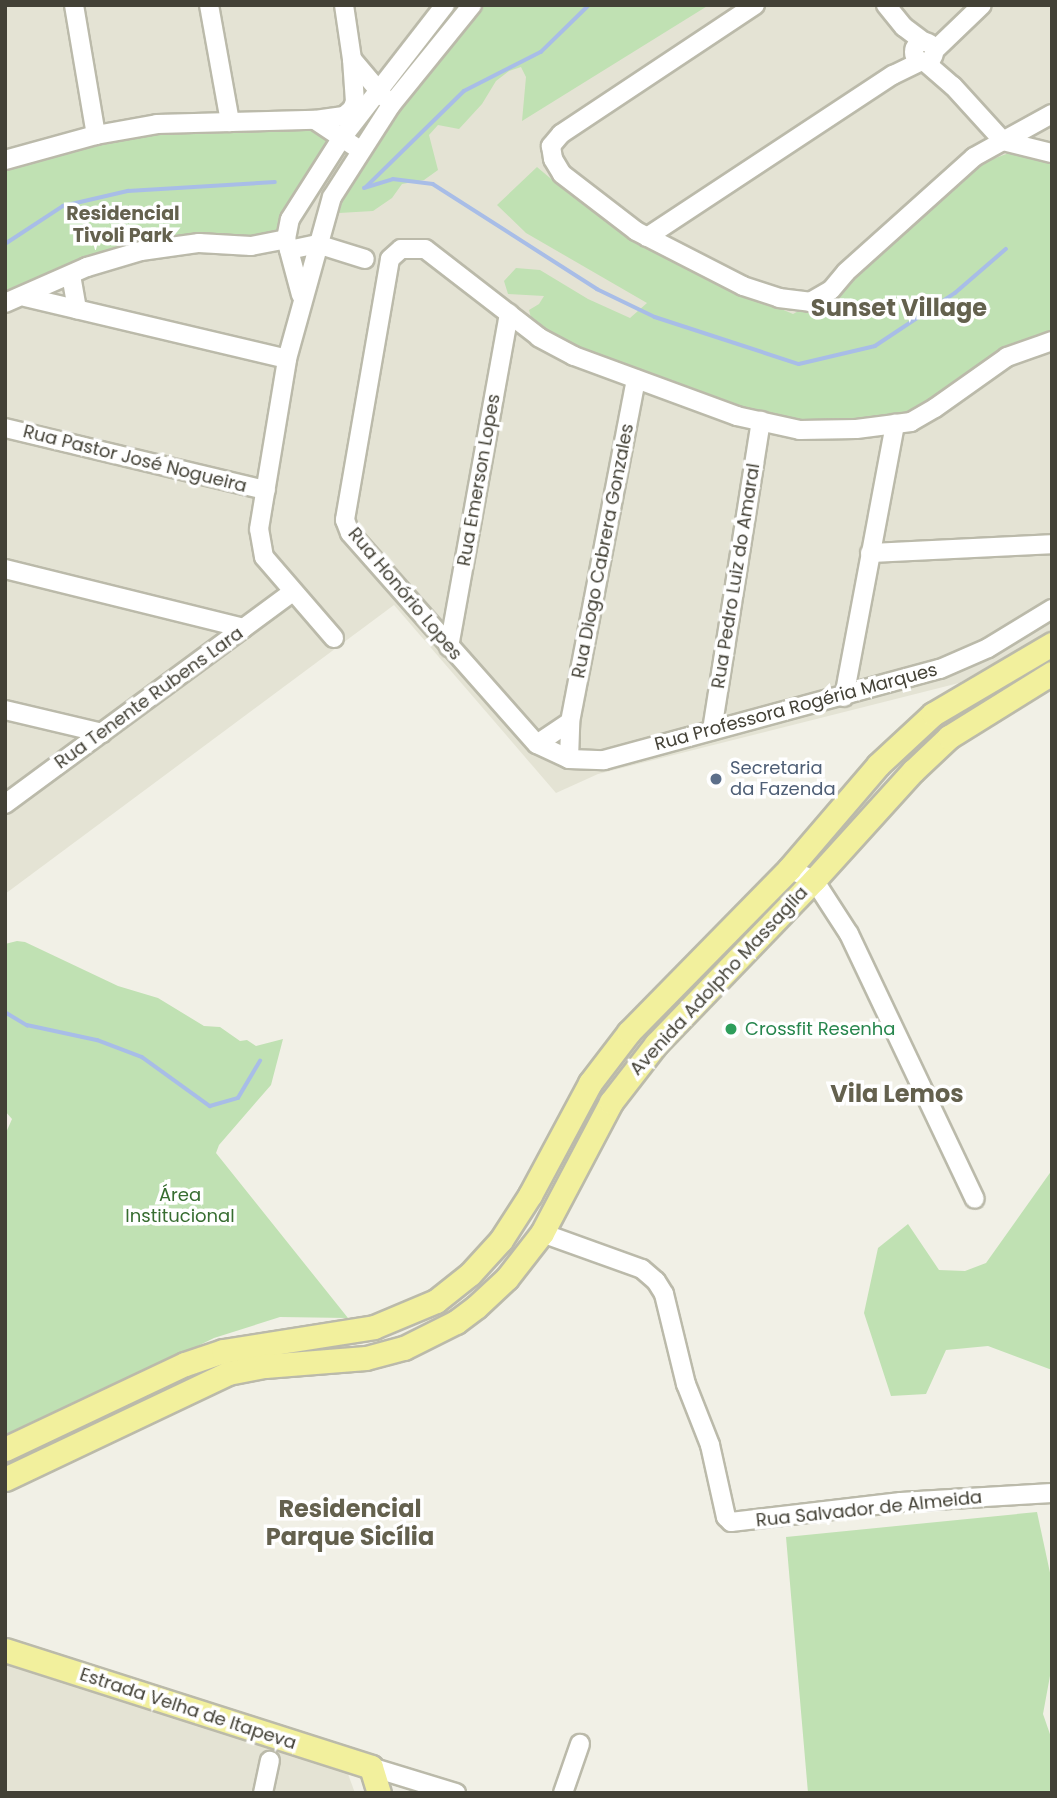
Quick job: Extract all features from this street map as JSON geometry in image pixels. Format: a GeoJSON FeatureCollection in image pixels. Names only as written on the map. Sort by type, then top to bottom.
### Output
{"type":"FeatureCollection","features":[{"type":"Feature","properties":{"kind":"main road","name":"Avenida Adolpho Massaglia"},"geometry":{"type":"LineString","coordinates":[[5,1449],[185,1364],[223,1351],[374,1327],[436,1301],[470,1274],[501,1240],[530,1195],[590,1083],[629,1032],[789,869],[878,765],[933,713],[1052,644]]}},
{"type":"Feature","properties":{"kind":"main road","name":"Avenida Adolpho Massaglia"},"geometry":{"type":"LineString","coordinates":[[5,1479],[228,1373],[366,1358],[404,1348],[456,1322],[506,1278],[542,1233],[611,1102],[631,1073],[913,771],[949,737],[1052,673]]}},
{"type":"Feature","properties":{"kind":"main road"},"geometry":{"type":"LineString","coordinates":[[530,1195],[557,1208]]}},
{"type":"Feature","properties":{"kind":"main road","name":"Estrada Velha de Itapeva"},"geometry":{"type":"LineString","coordinates":[[5,1650],[370,1767]]}},
{"type":"Feature","properties":{"kind":"main road"},"geometry":{"type":"LineString","coordinates":[[370,1767],[379,1793]]}},
{"type":"Feature","properties":{"kind":"street"},"geometry":{"type":"LineString","coordinates":[[74,5],[96,135]]}},
{"type":"Feature","properties":{"kind":"street"},"geometry":{"type":"LineString","coordinates":[[209,5],[230,122]]}},
{"type":"Feature","properties":{"kind":"street"},"geometry":{"type":"LineString","coordinates":[[5,160],[96,135],[157,124],[315,120],[344,116],[355,102],[344,5]]}},
{"type":"Feature","properties":{"kind":"street"},"geometry":{"type":"LineString","coordinates":[[302,302],[290,250],[290,219],[341,139],[445,5]]}},
{"type":"Feature","properties":{"kind":"street"},"geometry":{"type":"LineString","coordinates":[[334,638],[264,556],[259,529],[287,359],[332,197],[391,105],[472,5]]}},
{"type":"Feature","properties":{"kind":"street"},"geometry":{"type":"LineString","coordinates":[[755,5],[561,134],[551,146],[553,159],[562,174],[647,237],[743,286],[779,298],[810,302],[831,290],[846,272],[952,174],[1003,141],[1052,115]]}},
{"type":"Feature","properties":{"kind":"street"},"geometry":{"type":"LineString","coordinates":[[886,5],[1003,141],[1052,153]]}},
{"type":"Feature","properties":{"kind":"street"},"geometry":{"type":"LineString","coordinates":[[647,237],[893,75],[982,5]]}},
{"type":"Feature","properties":{"kind":"street"},"geometry":{"type":"LineString","coordinates":[[352,59],[391,105]]}},
{"type":"Feature","properties":{"kind":"street"},"geometry":{"type":"LineString","coordinates":[[315,120],[360,150]]}},
{"type":"Feature","properties":{"kind":"street"},"geometry":{"type":"LineString","coordinates":[[5,303],[25,297],[71,275],[141,251],[199,243],[290,250],[317,244],[365,259]]}},
{"type":"Feature","properties":{"kind":"street","name":"Rua Honório Lopes"},"geometry":{"type":"LineString","coordinates":[[509,313],[425,249],[413,246],[401,249],[390,259],[345,520],[350,533],[537,744],[569,759]]}},
{"type":"Feature","properties":{"kind":"street"},"geometry":{"type":"LineString","coordinates":[[71,275],[77,309]]}},
{"type":"Feature","properties":{"kind":"street"},"geometry":{"type":"LineString","coordinates":[[25,297],[287,359]]}},
{"type":"Feature","properties":{"kind":"street"},"geometry":{"type":"LineString","coordinates":[[509,313],[539,337],[574,356],[737,416],[800,430],[856,429],[911,422],[936,408],[998,363],[1048,346]]}},
{"type":"Feature","properties":{"kind":"street","name":"Rua Emerson Lopes"},"geometry":{"type":"LineString","coordinates":[[449,647],[509,313]]}},
{"type":"Feature","properties":{"kind":"street","name":"Rua Diogo Cabrera Gonzales"},"geometry":{"type":"LineString","coordinates":[[569,759],[570,722],[636,379]]}},
{"type":"Feature","properties":{"kind":"street","name":"Rua Pedro Luiz do Amaral"},"geometry":{"type":"LineString","coordinates":[[712,730],[761,422]]}},
{"type":"Feature","properties":{"kind":"street"},"geometry":{"type":"LineString","coordinates":[[844,697],[895,424]]}},
{"type":"Feature","properties":{"kind":"street","name":"Rua Pastor José Nogueira"},"geometry":{"type":"LineString","coordinates":[[5,428],[265,491]]}},
{"type":"Feature","properties":{"kind":"street"},"geometry":{"type":"LineString","coordinates":[[870,553],[1052,544]]}},
{"type":"Feature","properties":{"kind":"street"},"geometry":{"type":"LineString","coordinates":[[5,569],[244,628]]}},
{"type":"Feature","properties":{"kind":"street","name":"Rua Tenente Rubens Lara"},"geometry":{"type":"LineString","coordinates":[[5,804],[293,592]]}},
{"type":"Feature","properties":{"kind":"street","name":"Rua Professora Rogéria Marques"},"geometry":{"type":"LineString","coordinates":[[569,759],[604,760],[940,669],[988,648],[1052,609]]}},
{"type":"Feature","properties":{"kind":"street"},"geometry":{"type":"LineString","coordinates":[[5,710],[102,733]]}},
{"type":"Feature","properties":{"kind":"street"},"geometry":{"type":"LineString","coordinates":[[537,744],[570,722]]}},
{"type":"Feature","properties":{"kind":"street"},"geometry":{"type":"LineString","coordinates":[[789,869],[814,880],[867,970],[975,1199]]}},
{"type":"Feature","properties":{"kind":"street","name":"Rua Salvador de Almeida"},"geometry":{"type":"LineString","coordinates":[[542,1233],[642,1269],[656,1281],[664,1294],[686,1384],[710,1445],[726,1517],[731,1522],[901,1502],[1052,1493]]}},
{"type":"Feature","properties":{"kind":"street"},"geometry":{"type":"LineString","coordinates":[[302,1337],[304,1363]]}},
{"type":"Feature","properties":{"kind":"street"},"geometry":{"type":"LineString","coordinates":[[563,1793],[580,1744]]}},
{"type":"Feature","properties":{"kind":"street"},"geometry":{"type":"LineString","coordinates":[[263,1793],[270,1761]]}},
{"type":"Feature","properties":{"kind":"street"},"geometry":{"type":"LineString","coordinates":[[370,1767],[456,1793]]}},
{"type":"Feature","properties":{"kind":"shaded area"},"geometry":{"type":"Polygon","coordinates":[[[5,5],[1052,5],[1052,630],[959,683],[598,774],[556,793],[394,605],[5,894],[5,5]]]}},
{"type":"Feature","properties":{"kind":"shaded area"},"geometry":{"type":"Polygon","coordinates":[[[5,1660],[348,1774],[355,1793],[5,1793],[5,1660]]]}},
{"type":"Feature","properties":{"kind":"green space"},"geometry":{"type":"Polygon","coordinates":[[[484,5],[709,5],[522,121],[526,77],[521,67],[509,71],[496,81],[482,104],[459,129],[438,125],[429,135],[438,170],[424,180],[402,184],[392,198],[373,211],[339,213],[346,186],[406,102],[484,5]]]}},
{"type":"Feature","properties":{"kind":"green space"},"geometry":{"type":"Polygon","coordinates":[[[160,128],[301,130],[319,131],[332,137],[288,207],[274,237],[201,238],[5,295],[5,171],[84,143],[160,128]]]}},
{"type":"Feature","properties":{"kind":"green space"},"geometry":{"type":"Polygon","coordinates":[[[1009,153],[1052,160],[1052,332],[986,360],[956,379],[933,400],[905,416],[799,425],[741,412],[611,365],[533,326],[529,310],[539,304],[544,296],[508,294],[504,281],[516,268],[540,270],[588,299],[630,318],[647,303],[526,233],[497,205],[537,167],[569,194],[680,266],[793,314],[853,281],[880,251],[977,165],[1009,153]]]}},
{"type":"Feature","properties":{"kind":"green space","name":"Área Institucional"},"geometry":{"type":"Polygon","coordinates":[[[25,942],[118,986],[158,998],[204,1026],[220,1027],[240,1041],[247,1040],[256,1046],[283,1039],[271,1085],[219,1145],[216,1153],[348,1318],[280,1317],[214,1338],[5,1441],[5,1135],[12,1119],[5,1111],[5,944],[25,942]]]}},
{"type":"Feature","properties":{"kind":"green space"},"geometry":{"type":"Polygon","coordinates":[[[1052,1170],[1052,1370],[988,1346],[946,1350],[926,1394],[891,1396],[864,1313],[878,1248],[908,1224],[939,1270],[965,1271],[986,1263],[1052,1170]]]}},
{"type":"Feature","properties":{"kind":"green space"},"geometry":{"type":"Polygon","coordinates":[[[1037,1512],[1052,1582],[1052,1665],[1043,1714],[1052,1740],[1052,1793],[808,1793],[786,1537],[1037,1512]]]}},
{"type":"Feature","properties":{"kind":"waterway"},"geometry":{"type":"LineString","coordinates":[[366,187],[464,91],[541,52],[589,5]]}},
{"type":"Feature","properties":{"kind":"waterway"},"geometry":{"type":"LineString","coordinates":[[364,188],[393,179],[433,184],[597,289],[655,317],[799,364],[875,346],[955,293],[1006,249]]}},
{"type":"Feature","properties":{"kind":"waterway"},"geometry":{"type":"LineString","coordinates":[[5,244],[63,206],[128,191],[275,182]]}},
{"type":"Feature","properties":{"kind":"waterway"},"geometry":{"type":"LineString","coordinates":[[5,1012],[27,1025],[97,1040],[142,1057],[210,1106],[238,1098],[260,1061]]}},
{"type":"Feature","properties":{"kind":"place","name":"Secretaria da Fazenda"},"geometry":{"type":"Point","coordinates":[716,779]}},
{"type":"Feature","properties":{"kind":"place","name":"Crossfit Resenha"},"geometry":{"type":"Point","coordinates":[731,1029]}},
{"type":"Feature","properties":{"kind":"district","name":"Residencial Tivoli Park"},"geometry":{"type":"Point","coordinates":[123,225]}},
{"type":"Feature","properties":{"kind":"district","name":"Sunset Village"},"geometry":{"type":"Point","coordinates":[899,308]}},
{"type":"Feature","properties":{"kind":"district","name":"Vila Lemos"},"geometry":{"type":"Point","coordinates":[897,1094]}},
{"type":"Feature","properties":{"kind":"district","name":"Residencial Parque Sicília"},"geometry":{"type":"Point","coordinates":[350,1523]}}]}
